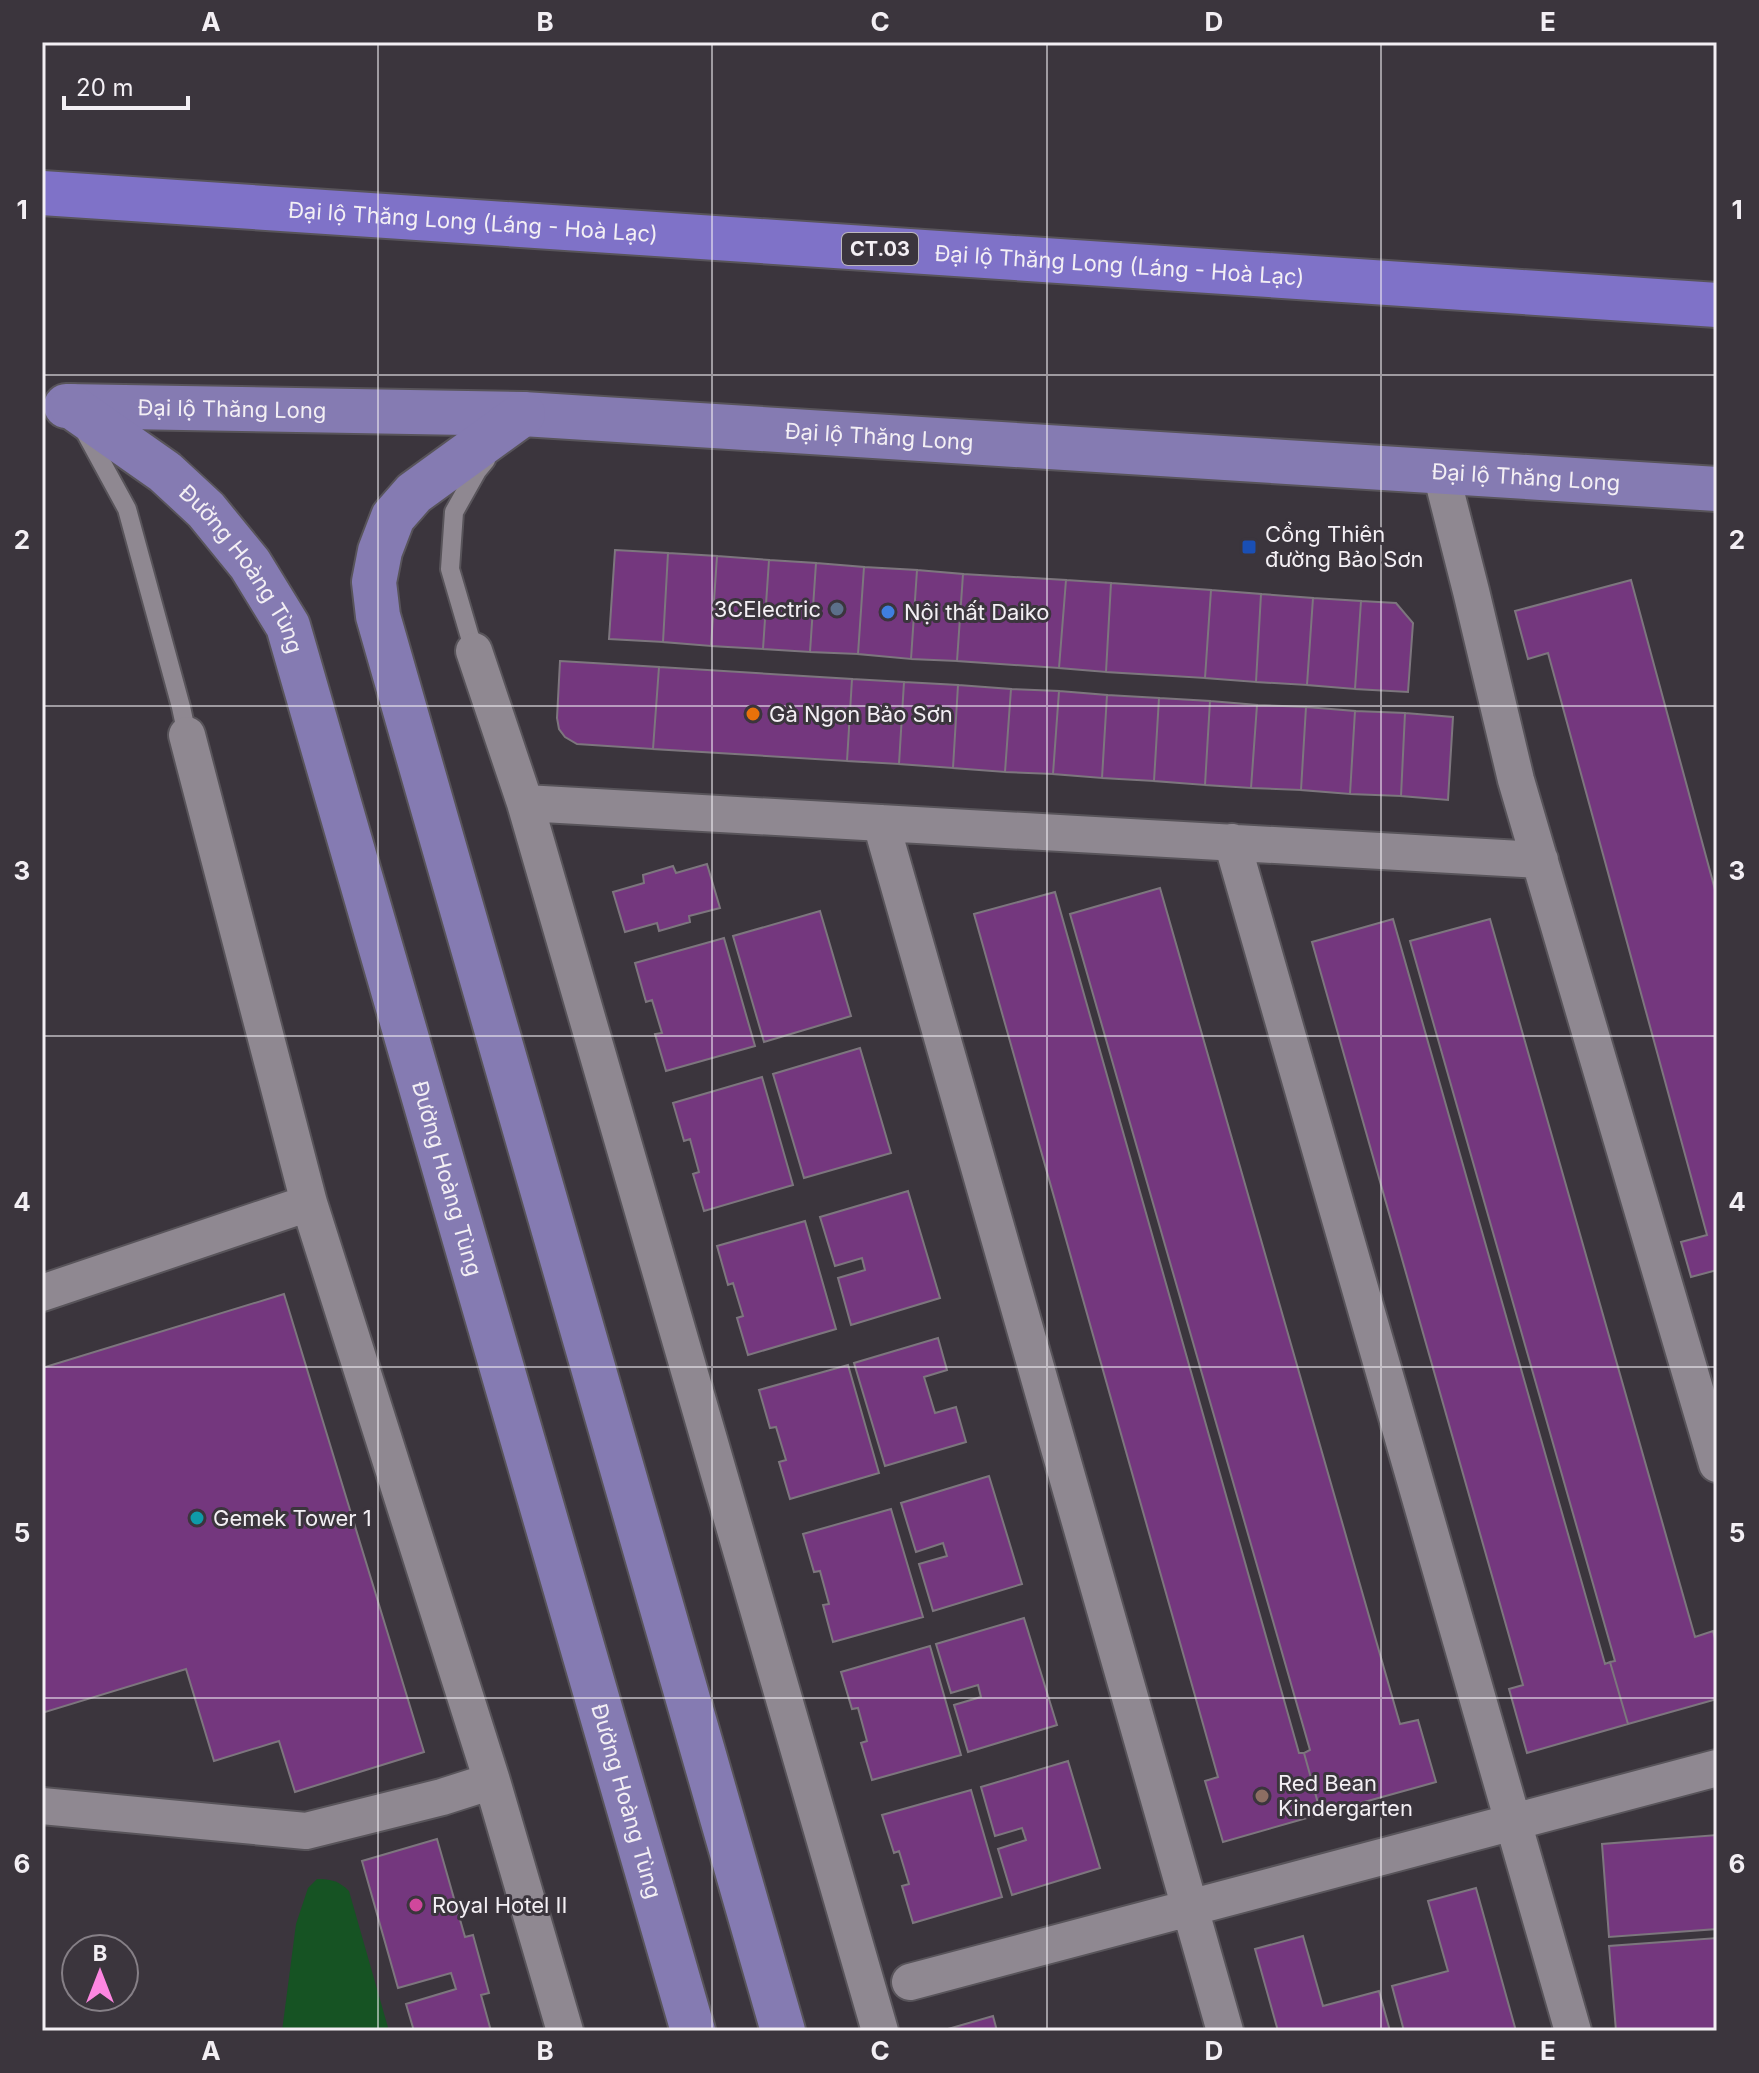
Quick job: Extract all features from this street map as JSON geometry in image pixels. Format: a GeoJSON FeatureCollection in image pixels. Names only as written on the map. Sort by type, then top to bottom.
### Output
{"type":"FeatureCollection","features":[{"type":"Feature","properties":{"kind":"highway","name":"Đại lộ Thăng Long (Láng - Hoà Lạc)"},"geometry":{"type":"LineString","coordinates":[[42,193],[1717,305]]}},
{"type":"Feature","properties":{"kind":"main road","name":"Đại lộ Thăng Long"},"geometry":{"type":"LineString","coordinates":[[56,406],[523,414],[1717,489]]}},
{"type":"Feature","properties":{"kind":"main road","name":"Đường Hoàng Tùng"},"geometry":{"type":"LineString","coordinates":[[56,406],[165,472],[206,510],[250,564],[288,626],[693,2031]]}},
{"type":"Feature","properties":{"kind":"main road"},"geometry":{"type":"LineString","coordinates":[[523,414],[414,493],[393,517],[380,551],[374,582],[378,616],[783,2031]]}},
{"type":"Feature","properties":{"kind":"street"},"geometry":{"type":"LineString","coordinates":[[1441,473],[1516,780],[1717,1464]]}},
{"type":"Feature","properties":{"kind":"street"},"geometry":{"type":"LineString","coordinates":[[470,637],[525,803],[880,2031]]}},
{"type":"Feature","properties":{"kind":"street"},"geometry":{"type":"LineString","coordinates":[[184,721],[309,1203],[492,1781],[565,2031]]}},
{"type":"Feature","properties":{"kind":"street"},"geometry":{"type":"LineString","coordinates":[[525,803],[1540,860]]}},
{"type":"Feature","properties":{"kind":"street"},"geometry":{"type":"LineString","coordinates":[[881,823],[1225,2031]]}},
{"type":"Feature","properties":{"kind":"street"},"geometry":{"type":"LineString","coordinates":[[1232,842],[1573,2031]]}},
{"type":"Feature","properties":{"kind":"street"},"geometry":{"type":"LineString","coordinates":[[42,1293],[309,1203]]}},
{"type":"Feature","properties":{"kind":"street"},"geometry":{"type":"LineString","coordinates":[[910,1982],[1717,1768]]}},
{"type":"Feature","properties":{"kind":"street"},"geometry":{"type":"LineString","coordinates":[[42,1806],[306,1831],[442,1797],[492,1781]]}},
{"type":"Feature","properties":{"kind":"lane"},"geometry":{"type":"LineString","coordinates":[[56,406],[127,509],[184,721]]}},
{"type":"Feature","properties":{"kind":"lane"},"geometry":{"type":"LineString","coordinates":[[470,637],[450,569],[454,512],[477,471],[523,414]]}},
{"type":"Feature","properties":{"kind":"green space"},"geometry":{"type":"Polygon","coordinates":[[[317,1879],[334,1881],[349,1891],[389,2031],[282,2031],[296,1924],[308,1888],[317,1879]]]}},
{"type":"Feature","properties":{"kind":"building"},"geometry":{"type":"Polygon","coordinates":[[[615,550],[668,553],[663,642],[609,639],[615,550]]]}},
{"type":"Feature","properties":{"kind":"building"},"geometry":{"type":"Polygon","coordinates":[[[668,553],[717,556],[711,646],[663,642],[668,553]]]}},
{"type":"Feature","properties":{"kind":"building"},"geometry":{"type":"Polygon","coordinates":[[[717,556],[769,560],[763,649],[711,646],[717,556]]]}},
{"type":"Feature","properties":{"kind":"building"},"geometry":{"type":"Polygon","coordinates":[[[769,560],[816,563],[810,652],[763,649],[769,560]]]}},
{"type":"Feature","properties":{"kind":"building","name":"3CElectric"},"geometry":{"type":"Polygon","coordinates":[[[816,563],[864,567],[858,654],[810,652],[816,563]]]}},
{"type":"Feature","properties":{"kind":"building","name":"Nội thất Daiko"},"geometry":{"type":"Polygon","coordinates":[[[864,567],[917,570],[911,659],[858,654],[864,567]]]}},
{"type":"Feature","properties":{"kind":"building"},"geometry":{"type":"Polygon","coordinates":[[[917,570],[963,574],[957,661],[911,659],[917,570]]]}},
{"type":"Feature","properties":{"kind":"building"},"geometry":{"type":"Polygon","coordinates":[[[963,574],[1066,580],[1059,668],[957,661],[963,574]]]}},
{"type":"Feature","properties":{"kind":"building"},"geometry":{"type":"Polygon","coordinates":[[[1066,580],[1111,583],[1106,672],[1059,668],[1066,580]]]}},
{"type":"Feature","properties":{"kind":"building"},"geometry":{"type":"Polygon","coordinates":[[[1631,580],[1717,897],[1717,1270],[1691,1277],[1681,1242],[1707,1235],[1548,653],[1528,659],[1515,611],[1631,580]]]}},
{"type":"Feature","properties":{"kind":"building"},"geometry":{"type":"Polygon","coordinates":[[[1111,583],[1211,590],[1205,678],[1106,672],[1111,583]]]}},
{"type":"Feature","properties":{"kind":"building"},"geometry":{"type":"Polygon","coordinates":[[[1211,590],[1261,594],[1256,682],[1205,678],[1211,590]]]}},
{"type":"Feature","properties":{"kind":"building"},"geometry":{"type":"Polygon","coordinates":[[[1261,594],[1313,598],[1307,685],[1256,682],[1261,594]]]}},
{"type":"Feature","properties":{"kind":"building"},"geometry":{"type":"Polygon","coordinates":[[[1313,598],[1361,601],[1355,689],[1307,685],[1313,598]]]}},
{"type":"Feature","properties":{"kind":"building"},"geometry":{"type":"Polygon","coordinates":[[[1361,601],[1396,603],[1413,623],[1408,692],[1355,689],[1361,601]]]}},
{"type":"Feature","properties":{"kind":"building"},"geometry":{"type":"Polygon","coordinates":[[[560,661],[659,667],[653,749],[577,744],[565,737],[559,729],[557,718],[560,661]]]}},
{"type":"Feature","properties":{"kind":"building","name":"Gà Ngon Bảo Sơn"},"geometry":{"type":"Polygon","coordinates":[[[659,667],[852,679],[847,761],[653,749],[659,667]]]}},
{"type":"Feature","properties":{"kind":"building"},"geometry":{"type":"Polygon","coordinates":[[[852,679],[904,682],[899,764],[847,761],[852,679]]]}},
{"type":"Feature","properties":{"kind":"building"},"geometry":{"type":"Polygon","coordinates":[[[904,682],[958,685],[953,768],[899,764],[904,682]]]}},
{"type":"Feature","properties":{"kind":"building"},"geometry":{"type":"Polygon","coordinates":[[[958,685],[1011,689],[1005,772],[953,768],[958,685]]]}},
{"type":"Feature","properties":{"kind":"building"},"geometry":{"type":"Polygon","coordinates":[[[1011,689],[1059,691],[1053,774],[1005,772],[1011,689]]]}},
{"type":"Feature","properties":{"kind":"building"},"geometry":{"type":"Polygon","coordinates":[[[1059,691],[1107,695],[1102,778],[1053,774],[1059,691]]]}},
{"type":"Feature","properties":{"kind":"building"},"geometry":{"type":"Polygon","coordinates":[[[1107,695],[1159,698],[1154,781],[1102,778],[1107,695]]]}},
{"type":"Feature","properties":{"kind":"building"},"geometry":{"type":"Polygon","coordinates":[[[1159,698],[1210,701],[1205,785],[1154,781],[1159,698]]]}},
{"type":"Feature","properties":{"kind":"building"},"geometry":{"type":"Polygon","coordinates":[[[1210,701],[1257,705],[1251,788],[1205,785],[1210,701]]]}},
{"type":"Feature","properties":{"kind":"building"},"geometry":{"type":"Polygon","coordinates":[[[1257,705],[1306,707],[1301,790],[1251,788],[1257,705]]]}},
{"type":"Feature","properties":{"kind":"building"},"geometry":{"type":"Polygon","coordinates":[[[1306,707],[1355,711],[1350,794],[1301,790],[1306,707]]]}},
{"type":"Feature","properties":{"kind":"building"},"geometry":{"type":"Polygon","coordinates":[[[1355,711],[1405,713],[1401,796],[1350,794],[1355,711]]]}},
{"type":"Feature","properties":{"kind":"building"},"geometry":{"type":"Polygon","coordinates":[[[1405,713],[1453,717],[1448,800],[1401,796],[1405,713]]]}},
{"type":"Feature","properties":{"kind":"building"},"geometry":{"type":"Polygon","coordinates":[[[707,864],[720,908],[689,916],[690,922],[659,931],[657,923],[625,932],[613,892],[644,883],[643,875],[673,866],[676,873],[707,864]]]}},
{"type":"Feature","properties":{"kind":"building"},"geometry":{"type":"Polygon","coordinates":[[[1160,888],[1400,1724],[1418,1720],[1436,1782],[1321,1814],[1304,1753],[1310,1750],[1070,914],[1160,888]]]}},
{"type":"Feature","properties":{"kind":"building"},"geometry":{"type":"Polygon","coordinates":[[[1055,892],[1299,1753],[1304,1753],[1321,1814],[1223,1842],[1205,1781],[1218,1777],[974,914],[1055,892]]]}},
{"type":"Feature","properties":{"kind":"building"},"geometry":{"type":"Polygon","coordinates":[[[820,911],[851,1016],[764,1042],[733,936],[820,911]]]}},
{"type":"Feature","properties":{"kind":"building"},"geometry":{"type":"Polygon","coordinates":[[[1393,919],[1605,1664],[1610,1662],[1628,1724],[1527,1753],[1509,1689],[1523,1685],[1312,942],[1393,919]]]}},
{"type":"Feature","properties":{"kind":"building"},"geometry":{"type":"Polygon","coordinates":[[[1490,919],[1695,1637],[1713,1631],[1717,1645],[1717,1699],[1628,1724],[1610,1662],[1615,1661],[1410,941],[1490,919]]]}},
{"type":"Feature","properties":{"kind":"building"},"geometry":{"type":"Polygon","coordinates":[[[724,938],[755,1046],[666,1071],[655,1034],[662,1033],[652,1000],[646,1002],[635,963],[724,938]]]}},
{"type":"Feature","properties":{"kind":"building"},"geometry":{"type":"Polygon","coordinates":[[[860,1048],[891,1153],[804,1178],[773,1074],[860,1048]]]}},
{"type":"Feature","properties":{"kind":"building"},"geometry":{"type":"Polygon","coordinates":[[[762,1077],[793,1185],[704,1211],[693,1174],[699,1172],[690,1139],[684,1141],[673,1103],[762,1077]]]}},
{"type":"Feature","properties":{"kind":"building"},"geometry":{"type":"Polygon","coordinates":[[[908,1191],[940,1298],[851,1325],[838,1278],[865,1270],[862,1258],[835,1266],[820,1217],[908,1191]]]}},
{"type":"Feature","properties":{"kind":"building"},"geometry":{"type":"Polygon","coordinates":[[[805,1221],[836,1329],[748,1355],[737,1318],[743,1316],[733,1283],[728,1285],[717,1246],[805,1221]]]}},
{"type":"Feature","properties":{"kind":"building","name":"Gemek Tower 1"},"geometry":{"type":"Polygon","coordinates":[[[284,1294],[424,1752],[295,1792],[279,1741],[214,1761],[186,1669],[42,1713],[42,1368],[284,1294]]]}},
{"type":"Feature","properties":{"kind":"building"},"geometry":{"type":"Polygon","coordinates":[[[938,1338],[947,1370],[924,1377],[935,1413],[956,1407],[966,1442],[885,1466],[854,1363],[938,1338]]]}},
{"type":"Feature","properties":{"kind":"building"},"geometry":{"type":"Polygon","coordinates":[[[848,1365],[879,1473],[790,1499],[779,1462],[786,1460],[776,1427],[770,1428],[759,1390],[848,1365]]]}},
{"type":"Feature","properties":{"kind":"building"},"geometry":{"type":"Polygon","coordinates":[[[989,1476],[1022,1584],[933,1611],[919,1564],[947,1556],[943,1543],[916,1552],[901,1503],[989,1476]]]}},
{"type":"Feature","properties":{"kind":"building"},"geometry":{"type":"Polygon","coordinates":[[[891,1509],[923,1617],[833,1642],[823,1605],[829,1604],[820,1571],[814,1572],[803,1534],[891,1509]]]}},
{"type":"Feature","properties":{"kind":"building"},"geometry":{"type":"Polygon","coordinates":[[[1024,1618],[1057,1725],[968,1752],[954,1705],[981,1697],[978,1685],[951,1693],[936,1644],[1024,1618]]]}},
{"type":"Feature","properties":{"kind":"building"},"geometry":{"type":"Polygon","coordinates":[[[930,1646],[961,1755],[872,1780],[861,1743],[867,1741],[858,1708],[852,1709],[841,1672],[930,1646]]]}},
{"type":"Feature","properties":{"kind":"building"},"geometry":{"type":"Polygon","coordinates":[[[1068,1761],[1100,1868],[1012,1895],[998,1849],[1026,1840],[1022,1828],[995,1836],[981,1787],[1068,1761]]]}},
{"type":"Feature","properties":{"kind":"building"},"geometry":{"type":"Polygon","coordinates":[[[971,1790],[1002,1897],[913,1923],[902,1886],[909,1884],[899,1851],[894,1853],[882,1815],[971,1790]]]}},
{"type":"Feature","properties":{"kind":"building"},"geometry":{"type":"Polygon","coordinates":[[[1717,1835],[1717,1929],[1609,1937],[1602,1844],[1717,1835]]]}},
{"type":"Feature","properties":{"kind":"building"},"geometry":{"type":"Polygon","coordinates":[[[437,1839],[465,1937],[473,1935],[489,1993],[481,1995],[491,2031],[414,2031],[406,2004],[456,1989],[451,1973],[398,1988],[362,1861],[437,1839]]]}},
{"type":"Feature","properties":{"kind":"building"},"geometry":{"type":"Polygon","coordinates":[[[1476,1888],[1516,2031],[1404,2031],[1392,1986],[1448,1971],[1428,1901],[1476,1888]]]}},
{"type":"Feature","properties":{"kind":"building"},"geometry":{"type":"Polygon","coordinates":[[[1303,1936],[1323,2006],[1379,1991],[1390,2031],[1278,2031],[1255,1949],[1303,1936]]]}},
{"type":"Feature","properties":{"kind":"building"},"geometry":{"type":"Polygon","coordinates":[[[1717,1938],[1717,2031],[1616,2031],[1609,1946],[1717,1938]]]}},
{"type":"Feature","properties":{"kind":"building"},"geometry":{"type":"Polygon","coordinates":[[[993,2016],[997,2031],[941,2031],[993,2016]]]}},
{"type":"Feature","properties":{"kind":"place","name":"Cổng Thiên đường Bảo Sơn"},"geometry":{"type":"Point","coordinates":[1249,547]}},
{"type":"Feature","properties":{"kind":"place","name":"3CElectric"},"geometry":{"type":"Point","coordinates":[837,609]}},
{"type":"Feature","properties":{"kind":"place","name":"Nội thất Daiko"},"geometry":{"type":"Point","coordinates":[888,612]}},
{"type":"Feature","properties":{"kind":"place","name":"Gà Ngon Bảo Sơn"},"geometry":{"type":"Point","coordinates":[753,714]}},
{"type":"Feature","properties":{"kind":"place","name":"Gemek Tower 1"},"geometry":{"type":"Point","coordinates":[197,1518]}},
{"type":"Feature","properties":{"kind":"place","name":"Red Bean Kindergarten"},"geometry":{"type":"Point","coordinates":[1262,1796]}},
{"type":"Feature","properties":{"kind":"place","name":"Royal Hotel II"},"geometry":{"type":"Point","coordinates":[416,1905]}}]}
